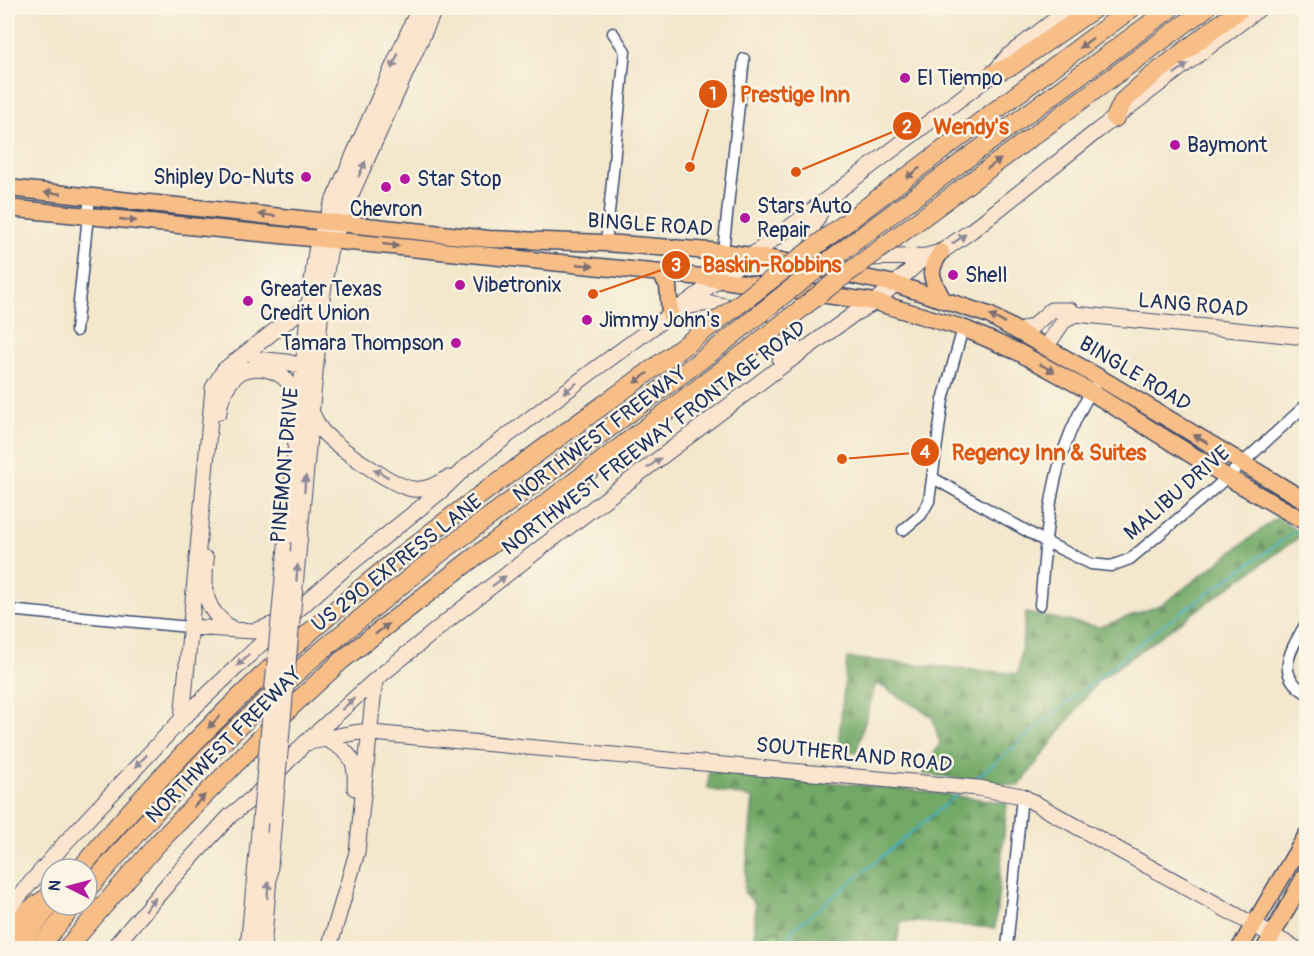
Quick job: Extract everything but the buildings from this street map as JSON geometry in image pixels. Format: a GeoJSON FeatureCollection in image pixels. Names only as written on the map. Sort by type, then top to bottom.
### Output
{"type":"FeatureCollection","features":[{"type":"Feature","properties":{"kind":"highway"},"geometry":{"type":"LineString","coordinates":[[993,74],[1013,65],[1095,8]]}},
{"type":"Feature","properties":{"kind":"highway","name":"NORTHWEST FREEWAY"},"geometry":{"type":"LineString","coordinates":[[90,857],[130,809],[225,710],[310,632],[435,530],[688,343],[1132,8]]}},
{"type":"Feature","properties":{"kind":"highway","name":"US 290 EXPRESS LANE"},"geometry":{"type":"LineString","coordinates":[[99,876],[208,756],[261,705],[315,656],[439,554],[717,348],[787,292],[1171,8]]}},
{"type":"Feature","properties":{"kind":"highway","name":"NORTHWEST FREEWAY"},"geometry":{"type":"LineString","coordinates":[[67,948],[158,843],[290,708],[342,660],[830,286],[1206,8]]}},
{"type":"Feature","properties":{"kind":"highway"},"geometry":{"type":"LineString","coordinates":[[1115,118],[1123,101],[1140,86],[1241,8]]}},
{"type":"Feature","properties":{"kind":"highway"},"geometry":{"type":"LineString","coordinates":[[8,934],[28,911],[39,903]]}},
{"type":"Feature","properties":{"kind":"highway"},"geometry":{"type":"LineString","coordinates":[[16,948],[41,917]]}},
{"type":"Feature","properties":{"kind":"highway"},"geometry":{"type":"LineString","coordinates":[[39,948],[64,917]]}},
{"type":"Feature","properties":{"kind":"main road","name":"PINEMONT DRIVE"},"geometry":{"type":"LineString","coordinates":[[263,948],[299,543],[309,368],[309,304],[332,222],[374,125],[419,8]]}},
{"type":"Feature","properties":{"kind":"main road","name":"PINEMONT DRIVE"},"geometry":{"type":"LineString","coordinates":[[374,125],[435,8]]}},
{"type":"Feature","properties":{"kind":"main road"},"geometry":{"type":"LineString","coordinates":[[8,909],[66,842],[182,719],[286,620],[343,570],[440,492],[465,468],[993,74],[1008,56],[1070,8]]}},
{"type":"Feature","properties":{"kind":"main road","name":"NORTHWEST FREEWAY FRONTAGE ROAD"},"geometry":{"type":"LineString","coordinates":[[113,948],[230,816],[256,795],[305,743],[375,680],[457,613],[756,386],[854,314],[875,302],[934,254],[1260,8]]}},
{"type":"Feature","properties":{"kind":"main road","name":"BINGLE ROAD"},"geometry":{"type":"LineString","coordinates":[[8,188],[489,238],[606,243],[723,252],[896,285],[989,315],[1020,331],[1306,501]]}},
{"type":"Feature","properties":{"kind":"main road"},"geometry":{"type":"LineString","coordinates":[[833,194],[821,208],[812,229],[813,237],[822,246],[871,258],[934,254],[932,279],[943,300]]}},
{"type":"Feature","properties":{"kind":"main road"},"geometry":{"type":"LineString","coordinates":[[189,225],[192,207]]}},
{"type":"Feature","properties":{"kind":"main road","name":"BINGLE ROAD"},"geometry":{"type":"LineString","coordinates":[[8,208],[718,278],[875,302],[968,330],[1018,352],[1090,392],[1227,477],[1302,519]]}},
{"type":"Feature","properties":{"kind":"main road"},"geometry":{"type":"LineString","coordinates":[[489,238],[490,256]]}},
{"type":"Feature","properties":{"kind":"main road","name":"PINEMONT DRIVE"},"geometry":{"type":"LineString","coordinates":[[309,368],[322,299],[326,239]]}},
{"type":"Feature","properties":{"kind":"main road"},"geometry":{"type":"LineString","coordinates":[[660,273],[668,285],[676,311]]}},
{"type":"Feature","properties":{"kind":"main road"},"geometry":{"type":"LineString","coordinates":[[676,311],[709,303],[783,316],[789,320],[795,332],[792,348],[756,386]]}},
{"type":"Feature","properties":{"kind":"main road"},"geometry":{"type":"LineString","coordinates":[[182,719],[213,388],[224,370],[309,304]]}},
{"type":"Feature","properties":{"kind":"main road","name":"LANG ROAD"},"geometry":{"type":"LineString","coordinates":[[1020,331],[1033,326],[1043,315],[1054,309],[1070,310],[1075,314],[1306,337]]}},
{"type":"Feature","properties":{"kind":"main road"},"geometry":{"type":"LineString","coordinates":[[968,330],[1036,349],[1046,347],[1063,322],[1075,314]]}},
{"type":"Feature","properties":{"kind":"main road"},"geometry":{"type":"LineString","coordinates":[[224,370],[249,359],[286,362],[309,368]]}},
{"type":"Feature","properties":{"kind":"main road"},"geometry":{"type":"LineString","coordinates":[[234,630],[215,615],[209,606],[205,588],[205,565],[221,397],[242,372],[253,369],[271,370],[282,375],[291,386],[305,413],[321,431],[355,458],[411,489],[426,488],[465,468]]}},
{"type":"Feature","properties":{"kind":"main road","name":"PINEMONT DRIVE"},"geometry":{"type":"LineString","coordinates":[[248,948],[285,557],[305,413]]}},
{"type":"Feature","properties":{"kind":"main road"},"geometry":{"type":"LineString","coordinates":[[1266,498],[1275,483]]}},
{"type":"Feature","properties":{"kind":"main road"},"geometry":{"type":"LineString","coordinates":[[189,627],[254,631],[286,620]]}},
{"type":"Feature","properties":{"kind":"main road"},"geometry":{"type":"LineString","coordinates":[[329,948],[357,852],[375,680]]}},
{"type":"Feature","properties":{"kind":"main road","name":"SOUTHERLAND ROAD"},"geometry":{"type":"LineString","coordinates":[[305,743],[341,734],[370,733],[978,788],[1022,796],[1254,925],[1269,942],[1295,948]]}},
{"type":"Feature","properties":{"kind":"main road"},"geometry":{"type":"LineString","coordinates":[[319,948],[350,838],[356,772],[350,756],[343,748],[326,739]]}},
{"type":"Feature","properties":{"kind":"main road"},"geometry":{"type":"LineString","coordinates":[[1240,948],[1306,836]]}},
{"type":"Feature","properties":{"kind":"main road"},"geometry":{"type":"LineString","coordinates":[[1269,942],[1306,874]]}},
{"type":"Feature","properties":{"kind":"main road"},"geometry":{"type":"LineString","coordinates":[[253,898],[257,931],[255,948]]}},
{"type":"Feature","properties":{"kind":"main road"},"geometry":{"type":"LineString","coordinates":[[266,922],[270,948]]}},
{"type":"Feature","properties":{"kind":"street"},"geometry":{"type":"LineString","coordinates":[[606,243],[625,51],[613,33]]}},
{"type":"Feature","properties":{"kind":"street"},"geometry":{"type":"LineString","coordinates":[[723,252],[744,59]]}},
{"type":"Feature","properties":{"kind":"street"},"geometry":{"type":"LineString","coordinates":[[76,331],[90,196]]}},
{"type":"Feature","properties":{"kind":"street"},"geometry":{"type":"LineString","coordinates":[[903,530],[921,515],[929,501],[943,400],[968,330]]}},
{"type":"Feature","properties":{"kind":"street"},"geometry":{"type":"LineString","coordinates":[[1040,605],[1051,495],[1058,466],[1064,444],[1083,404],[1100,378]]}},
{"type":"Feature","properties":{"kind":"street","name":"MALIBU DRIVE"},"geometry":{"type":"LineString","coordinates":[[933,478],[1046,542],[1091,564],[1111,566],[1130,559],[1227,477],[1306,405]]}},
{"type":"Feature","properties":{"kind":"street"},"geometry":{"type":"LineString","coordinates":[[8,610],[189,627]]}},
{"type":"Feature","properties":{"kind":"street"},"geometry":{"type":"LineString","coordinates":[[1306,623],[1289,654],[1288,674],[1297,687],[1306,693]]}},
{"type":"Feature","properties":{"kind":"street"},"geometry":{"type":"LineString","coordinates":[[1007,948],[1022,796]]}},
{"type":"Feature","properties":{"kind":"green space"},"geometry":{"type":"Polygon","coordinates":[[[1278,517],[1302,535],[1098,681],[1019,786],[923,774],[940,743],[932,716],[876,683],[856,753],[838,747],[847,658],[1018,674],[1026,613],[1100,627],[1163,604],[1278,517]]]}},
{"type":"Feature","properties":{"kind":"green space"},"geometry":{"type":"Polygon","coordinates":[[[709,771],[915,790],[1007,803],[995,928],[901,921],[896,948],[780,948],[779,930],[763,936],[762,948],[755,948],[755,904],[744,892],[753,798],[708,789],[709,771]]]}},
{"type":"Feature","properties":{"kind":"green space"},"geometry":{"type":"Polygon","coordinates":[[[780,929],[780,948],[762,948],[763,936],[780,929]]]}},
{"type":"Feature","properties":{"kind":"waterway"},"geometry":{"type":"LineString","coordinates":[[974,780],[1155,631],[1301,527]]}},
{"type":"Feature","properties":{"kind":"waterway"},"geometry":{"type":"LineString","coordinates":[[788,948],[790,932],[958,794]]}},
{"type":"Feature","properties":{"kind":"place","name":"El Tiempo"},"geometry":{"type":"Point","coordinates":[905,78]}},
{"type":"Feature","properties":{"kind":"place","name":"Baymont"},"geometry":{"type":"Point","coordinates":[1175,145]}},
{"type":"Feature","properties":{"kind":"place","name":"Prestige Inn"},"geometry":{"type":"Point","coordinates":[690,167]}},
{"type":"Feature","properties":{"kind":"place","name":"Wendy's"},"geometry":{"type":"Point","coordinates":[796,172]}},
{"type":"Feature","properties":{"kind":"place","name":"Shipley Do-Nuts"},"geometry":{"type":"Point","coordinates":[306,177]}},
{"type":"Feature","properties":{"kind":"place","name":"Star Stop"},"geometry":{"type":"Point","coordinates":[405,179]}},
{"type":"Feature","properties":{"kind":"place","name":"Chevron"},"geometry":{"type":"Point","coordinates":[386,187]}},
{"type":"Feature","properties":{"kind":"place","name":"Stars Auto Repair"},"geometry":{"type":"Point","coordinates":[745,218]}},
{"type":"Feature","properties":{"kind":"place","name":"Shell"},"geometry":{"type":"Point","coordinates":[953,275]}},
{"type":"Feature","properties":{"kind":"place","name":"Vibetronix"},"geometry":{"type":"Point","coordinates":[460,285]}},
{"type":"Feature","properties":{"kind":"place","name":"Baskin-Robbins"},"geometry":{"type":"Point","coordinates":[593,294]}},
{"type":"Feature","properties":{"kind":"place","name":"Greater Texas Credit Union"},"geometry":{"type":"Point","coordinates":[248,301]}},
{"type":"Feature","properties":{"kind":"place","name":"Jimmy John's"},"geometry":{"type":"Point","coordinates":[587,320]}},
{"type":"Feature","properties":{"kind":"place","name":"Tamara Thompson"},"geometry":{"type":"Point","coordinates":[456,343]}},
{"type":"Feature","properties":{"kind":"place","name":"Regency Inn & Suites"},"geometry":{"type":"Point","coordinates":[842,459]}}]}
